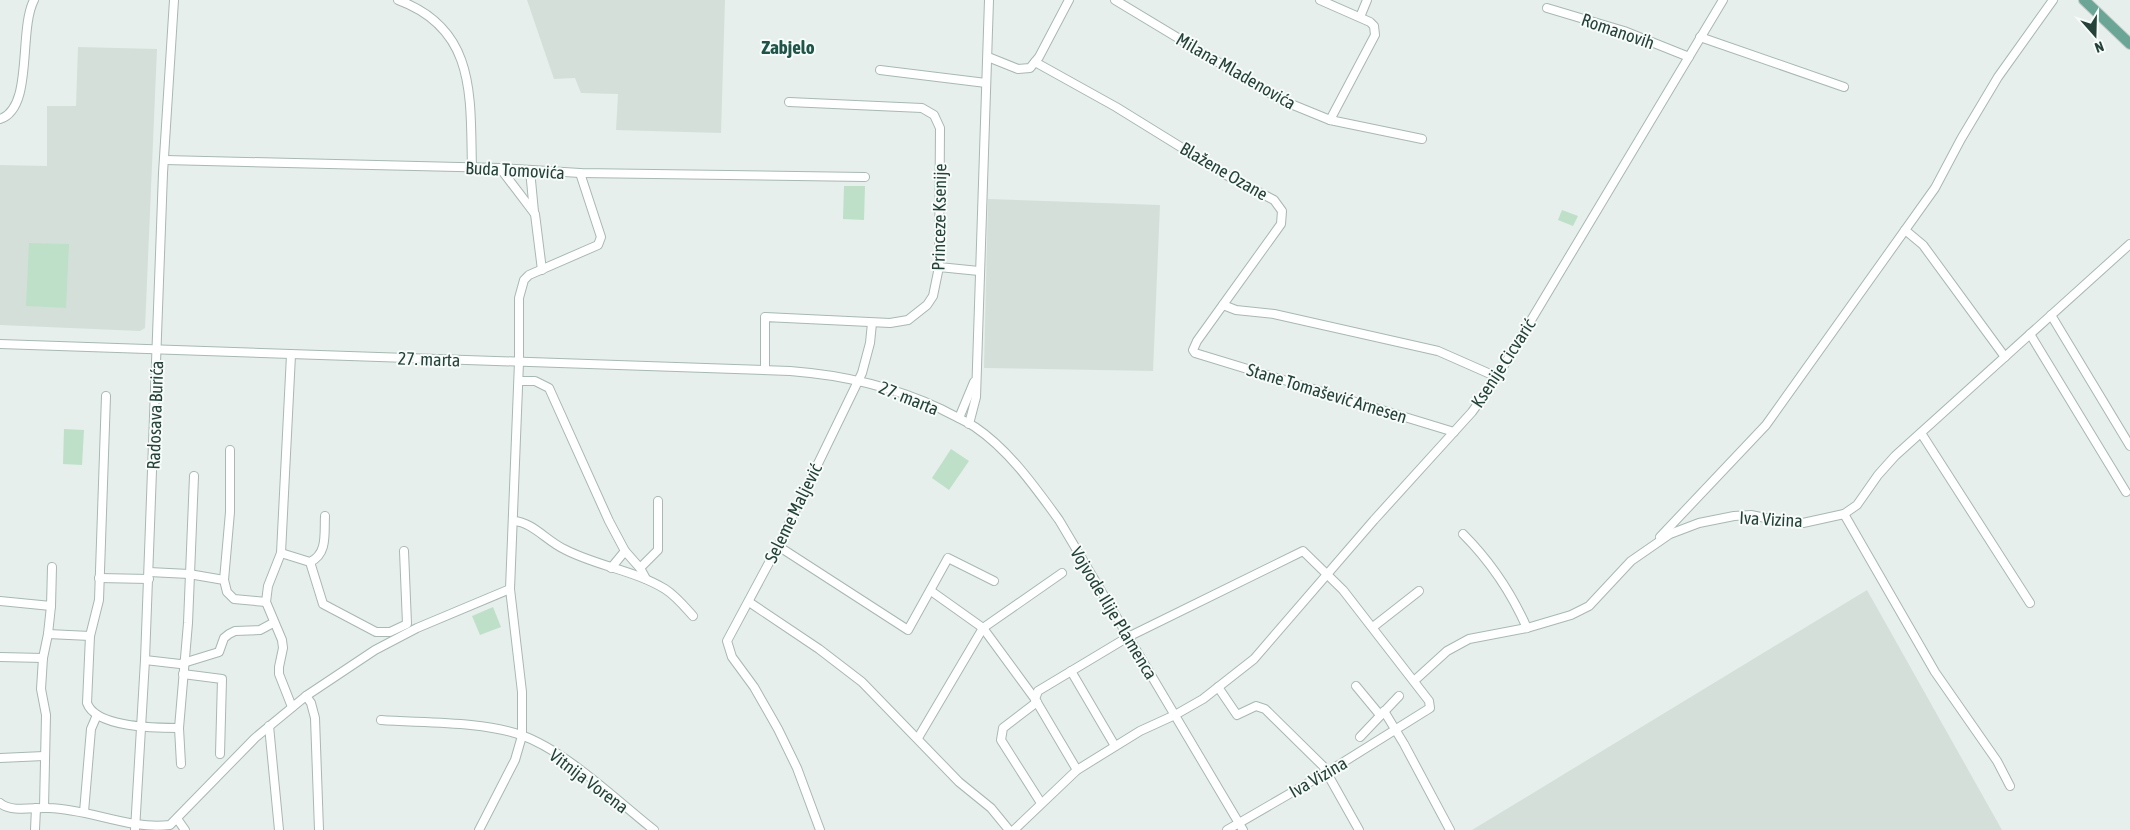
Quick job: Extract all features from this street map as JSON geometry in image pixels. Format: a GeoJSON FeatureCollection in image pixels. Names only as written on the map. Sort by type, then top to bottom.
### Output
{"type":"FeatureCollection","features":[{"type":"Feature","properties":{"kind":"main road"},"geometry":{"type":"LineString","coordinates":[[2084,0],[2130,44]]}},
{"type":"Feature","properties":{"kind":"street"},"geometry":{"type":"LineString","coordinates":[[0,119],[12,112],[21,94],[26,22],[34,0]]}},
{"type":"Feature","properties":{"kind":"street","name":"Radosava Burića"},"geometry":{"type":"LineString","coordinates":[[135,829],[149,576],[165,160],[174,0]]}},
{"type":"Feature","properties":{"kind":"street"},"geometry":{"type":"LineString","coordinates":[[398,0],[414,6],[440,24],[456,47],[469,88],[472,168]]}},
{"type":"Feature","properties":{"kind":"street"},"geometry":{"type":"LineString","coordinates":[[969,424],[975,408],[989,0]]}},
{"type":"Feature","properties":{"kind":"street"},"geometry":{"type":"LineString","coordinates":[[988,57],[1023,70],[1030,68],[1069,0]]}},
{"type":"Feature","properties":{"kind":"street","name":"Milana Mladenovića"},"geometry":{"type":"LineString","coordinates":[[1115,0],[1281,100],[1330,120],[1422,139]]}},
{"type":"Feature","properties":{"kind":"street"},"geometry":{"type":"LineString","coordinates":[[1320,0],[1360,17],[1374,26],[1374,35],[1330,120]]}},
{"type":"Feature","properties":{"kind":"street"},"geometry":{"type":"LineString","coordinates":[[1360,17],[1367,0]]}},
{"type":"Feature","properties":{"kind":"street","name":"Ksenije Cicvarić"},"geometry":{"type":"LineString","coordinates":[[1115,746],[1150,726],[1175,715],[1218,687],[1254,659],[1326,574],[1482,400],[1723,0]]}},
{"type":"Feature","properties":{"kind":"street"},"geometry":{"type":"LineString","coordinates":[[1653,545],[1766,425],[1935,188],[1998,76],[2054,0]]}},
{"type":"Feature","properties":{"kind":"street","name":"Romanovih"},"geometry":{"type":"LineString","coordinates":[[1546,8],[1624,31],[1689,57]]}},
{"type":"Feature","properties":{"kind":"street"},"geometry":{"type":"LineString","coordinates":[[1700,38],[1844,87]]}},
{"type":"Feature","properties":{"kind":"street","name":"Blažene Ozane"},"geometry":{"type":"LineString","coordinates":[[1035,62],[1116,106],[1279,205],[1283,214],[1281,224],[1194,347],[1193,350],[1200,355]]}},
{"type":"Feature","properties":{"kind":"street"},"geometry":{"type":"LineString","coordinates":[[880,70],[986,84]]}},
{"type":"Feature","properties":{"kind":"street","name":"Princeze Ksenije"},"geometry":{"type":"LineString","coordinates":[[765,370],[765,317],[872,323],[908,320],[918,313],[933,296],[939,267],[940,128],[934,115],[922,108],[789,102]]}},
{"type":"Feature","properties":{"kind":"street","name":"Buda Tomovića"},"geometry":{"type":"LineString","coordinates":[[165,160],[500,168],[580,173],[865,177]]}},
{"type":"Feature","properties":{"kind":"street"},"geometry":{"type":"LineString","coordinates":[[500,168],[535,214]]}},
{"type":"Feature","properties":{"kind":"street"},"geometry":{"type":"LineString","coordinates":[[530,170],[542,270]]}},
{"type":"Feature","properties":{"kind":"street"},"geometry":{"type":"LineString","coordinates":[[479,830],[515,760],[522,736],[522,692],[510,589],[519,381],[519,298],[521,286],[529,275],[598,246],[601,237],[580,173]]}},
{"type":"Feature","properties":{"kind":"street"},"geometry":{"type":"LineString","coordinates":[[1905,230],[1923,245],[2004,358]]}},
{"type":"Feature","properties":{"kind":"street"},"geometry":{"type":"LineString","coordinates":[[2010,786],[1997,761],[1935,672],[1844,514],[1858,505],[1878,475],[1921,432],[2130,244]]}},
{"type":"Feature","properties":{"kind":"street"},"geometry":{"type":"LineString","coordinates":[[939,267],[979,271]]}},
{"type":"Feature","properties":{"kind":"street"},"geometry":{"type":"LineString","coordinates":[[1223,305],[1232,309],[1274,314],[1438,351],[1497,377]]}},
{"type":"Feature","properties":{"kind":"street"},"geometry":{"type":"LineString","coordinates":[[2051,315],[2130,446]]}},
{"type":"Feature","properties":{"kind":"street","name":"27. marta"},"geometry":{"type":"LineString","coordinates":[[858,379],[870,343],[872,323]]}},
{"type":"Feature","properties":{"kind":"street"},"geometry":{"type":"LineString","coordinates":[[2030,334],[2126,492]]}},
{"type":"Feature","properties":{"kind":"street","name":"27. marta"},"geometry":{"type":"LineString","coordinates":[[0,344],[158,351],[765,370],[826,374],[858,379],[902,391],[959,418]]}},
{"type":"Feature","properties":{"kind":"street"},"geometry":{"type":"LineString","coordinates":[[291,355],[281,552],[268,586],[266,602],[283,648],[279,674],[292,707]]}},
{"type":"Feature","properties":{"kind":"street","name":"Stane Tomašević Arnesen"},"geometry":{"type":"LineString","coordinates":[[1200,355],[1454,432]]}},
{"type":"Feature","properties":{"kind":"street"},"geometry":{"type":"LineString","coordinates":[[959,418],[976,378]]}},
{"type":"Feature","properties":{"kind":"street","name":"Seleme Maljević"},"geometry":{"type":"LineString","coordinates":[[820,830],[797,768],[778,729],[754,687],[732,657],[727,645],[727,637],[749,602],[778,546],[858,379]]}},
{"type":"Feature","properties":{"kind":"street"},"geometry":{"type":"LineString","coordinates":[[519,381],[535,381],[549,388],[609,521],[625,551],[640,568],[646,579]]}},
{"type":"Feature","properties":{"kind":"street"},"geometry":{"type":"LineString","coordinates":[[106,396],[98,600],[90,636],[87,703],[90,711],[97,715],[141,728],[179,728]]}},
{"type":"Feature","properties":{"kind":"street","name":"Vojvode Ilije Plamenca"},"geometry":{"type":"LineString","coordinates":[[959,418],[1000,449],[1039,492],[1059,520],[1243,830]]}},
{"type":"Feature","properties":{"kind":"street"},"geometry":{"type":"LineString","coordinates":[[1921,432],[2030,603]]}},
{"type":"Feature","properties":{"kind":"street"},"geometry":{"type":"LineString","coordinates":[[230,450],[230,512],[224,580],[227,592],[234,599],[266,602]]}},
{"type":"Feature","properties":{"kind":"street"},"geometry":{"type":"LineString","coordinates":[[181,764],[179,728],[188,623],[194,476]]}},
{"type":"Feature","properties":{"kind":"street"},"geometry":{"type":"LineString","coordinates":[[640,568],[658,550],[658,501]]}},
{"type":"Feature","properties":{"kind":"street","name":"Iva Vizina"},"geometry":{"type":"LineString","coordinates":[[1414,681],[1447,651],[1458,644],[1478,636],[1527,628],[1581,612],[1595,600],[1616,574],[1670,534],[1699,523],[1734,516],[1751,515],[1794,523],[1844,514]]}},
{"type":"Feature","properties":{"kind":"street"},"geometry":{"type":"LineString","coordinates":[[310,562],[321,554],[325,516]]}},
{"type":"Feature","properties":{"kind":"street"},"geometry":{"type":"LineString","coordinates":[[514,520],[528,525],[570,552],[646,579],[674,595],[693,616]]}},
{"type":"Feature","properties":{"kind":"street"},"geometry":{"type":"LineString","coordinates":[[1463,534],[1488,559],[1517,606],[1527,628]]}},
{"type":"Feature","properties":{"kind":"street"},"geometry":{"type":"LineString","coordinates":[[778,546],[908,630],[932,591],[948,558],[994,581]]}},
{"type":"Feature","properties":{"kind":"street"},"geometry":{"type":"LineString","coordinates":[[404,551],[407,624],[414,630]]}},
{"type":"Feature","properties":{"kind":"street"},"geometry":{"type":"LineString","coordinates":[[611,568],[618,556],[625,551]]}},
{"type":"Feature","properties":{"kind":"street","name":"Iva Vizina"},"geometry":{"type":"LineString","coordinates":[[1128,637],[1303,551],[1343,590],[1429,701],[1430,708],[1327,772],[1227,830]]}},
{"type":"Feature","properties":{"kind":"street"},"geometry":{"type":"LineString","coordinates":[[281,552],[310,562]]}},
{"type":"Feature","properties":{"kind":"street"},"geometry":{"type":"LineString","coordinates":[[310,562],[319,596],[329,609],[376,632],[390,632],[407,624]]}},
{"type":"Feature","properties":{"kind":"street"},"geometry":{"type":"LineString","coordinates":[[35,830],[40,808],[44,756],[46,715],[41,689],[43,658],[51,606],[52,567]]}},
{"type":"Feature","properties":{"kind":"street"},"geometry":{"type":"LineString","coordinates":[[918,738],[983,628],[1062,573]]}},
{"type":"Feature","properties":{"kind":"street"},"geometry":{"type":"LineString","coordinates":[[99,578],[189,574],[224,580]]}},
{"type":"Feature","properties":{"kind":"street"},"geometry":{"type":"LineString","coordinates":[[0,803],[12,808],[40,808],[84,812],[106,822],[135,829],[160,828],[178,820],[269,726],[306,696],[375,650],[414,630],[510,589]]}},
{"type":"Feature","properties":{"kind":"street"},"geometry":{"type":"LineString","coordinates":[[932,591],[983,628],[1036,700],[1076,770]]}},
{"type":"Feature","properties":{"kind":"street"},"geometry":{"type":"LineString","coordinates":[[1373,627],[1419,591]]}},
{"type":"Feature","properties":{"kind":"street"},"geometry":{"type":"LineString","coordinates":[[0,601],[51,606]]}},
{"type":"Feature","properties":{"kind":"street"},"geometry":{"type":"LineString","coordinates":[[749,602],[854,676],[918,738],[959,782],[991,808],[1009,830]]}},
{"type":"Feature","properties":{"kind":"street"},"geometry":{"type":"LineString","coordinates":[[145,660],[184,663],[219,652],[224,638],[235,631],[260,630],[273,623]]}},
{"type":"Feature","properties":{"kind":"street"},"geometry":{"type":"LineString","coordinates":[[48,634],[90,636]]}},
{"type":"Feature","properties":{"kind":"street"},"geometry":{"type":"LineString","coordinates":[[1040,803],[1002,740],[1000,734],[1003,728],[1036,700],[1038,692],[1128,637]]}},
{"type":"Feature","properties":{"kind":"street"},"geometry":{"type":"LineString","coordinates":[[0,657],[43,658]]}},
{"type":"Feature","properties":{"kind":"street"},"geometry":{"type":"LineString","coordinates":[[1014,830],[1076,770],[1115,746],[1071,671]]}},
{"type":"Feature","properties":{"kind":"street"},"geometry":{"type":"LineString","coordinates":[[183,674],[222,679],[220,754]]}},
{"type":"Feature","properties":{"kind":"street"},"geometry":{"type":"LineString","coordinates":[[1356,686],[1396,729],[1450,830]]}},
{"type":"Feature","properties":{"kind":"street"},"geometry":{"type":"LineString","coordinates":[[1218,687],[1237,715],[1256,706],[1265,709],[1327,772],[1359,830]]}},
{"type":"Feature","properties":{"kind":"street"},"geometry":{"type":"LineString","coordinates":[[306,696],[311,703],[314,718],[319,830]]}},
{"type":"Feature","properties":{"kind":"street","name":"Iva Vizina"},"geometry":{"type":"LineString","coordinates":[[1360,737],[1399,696]]}},
{"type":"Feature","properties":{"kind":"street"},"geometry":{"type":"LineString","coordinates":[[84,812],[91,729],[97,715]]}},
{"type":"Feature","properties":{"kind":"street","name":"Vitnija Vorena"},"geometry":{"type":"LineString","coordinates":[[381,720],[495,729],[537,742],[567,762],[654,830]]}},
{"type":"Feature","properties":{"kind":"street"},"geometry":{"type":"LineString","coordinates":[[269,726],[279,830]]}},
{"type":"Feature","properties":{"kind":"street"},"geometry":{"type":"LineString","coordinates":[[0,758],[44,756]]}},
{"type":"Feature","properties":{"kind":"street"},"geometry":{"type":"LineString","coordinates":[[178,820],[185,830]]}},
{"type":"Feature","properties":{"kind":"shaded area"},"geometry":{"type":"Polygon","coordinates":[[[527,0],[725,0],[721,133],[616,130],[618,94],[581,93],[575,78],[554,79],[527,0]]]}},
{"type":"Feature","properties":{"kind":"shaded area"},"geometry":{"type":"Polygon","coordinates":[[[78,47],[157,49],[145,328],[140,331],[0,325],[0,165],[47,166],[47,106],[76,106],[78,47]]]}},
{"type":"Feature","properties":{"kind":"shaded area"},"geometry":{"type":"Polygon","coordinates":[[[988,199],[1160,205],[1153,371],[984,368],[988,199]]]}},
{"type":"Feature","properties":{"kind":"shaded area"},"geometry":{"type":"Polygon","coordinates":[[[1867,590],[2002,830],[1472,830],[1867,590]]]}},
{"type":"Feature","properties":{"kind":"green space"},"geometry":{"type":"Polygon","coordinates":[[[844,186],[865,186],[864,220],[843,219],[844,186]]]}},
{"type":"Feature","properties":{"kind":"green space"},"geometry":{"type":"Polygon","coordinates":[[[1562,210],[1578,216],[1573,226],[1558,220],[1562,210]]]}},
{"type":"Feature","properties":{"kind":"green space"},"geometry":{"type":"Polygon","coordinates":[[[29,243],[69,244],[66,308],[26,306],[29,243]]]}},
{"type":"Feature","properties":{"kind":"green space"},"geometry":{"type":"Polygon","coordinates":[[[64,429],[84,430],[82,465],[63,464],[64,429]]]}},
{"type":"Feature","properties":{"kind":"green space"},"geometry":{"type":"Polygon","coordinates":[[[951,449],[969,461],[949,490],[932,478],[951,449]]]}},
{"type":"Feature","properties":{"kind":"green space"},"geometry":{"type":"Polygon","coordinates":[[[493,607],[501,627],[480,635],[472,616],[493,607]]]}},
{"type":"Feature","properties":{"kind":"district","name":"Zabjelo"},"geometry":{"type":"Point","coordinates":[788,47]}}]}
